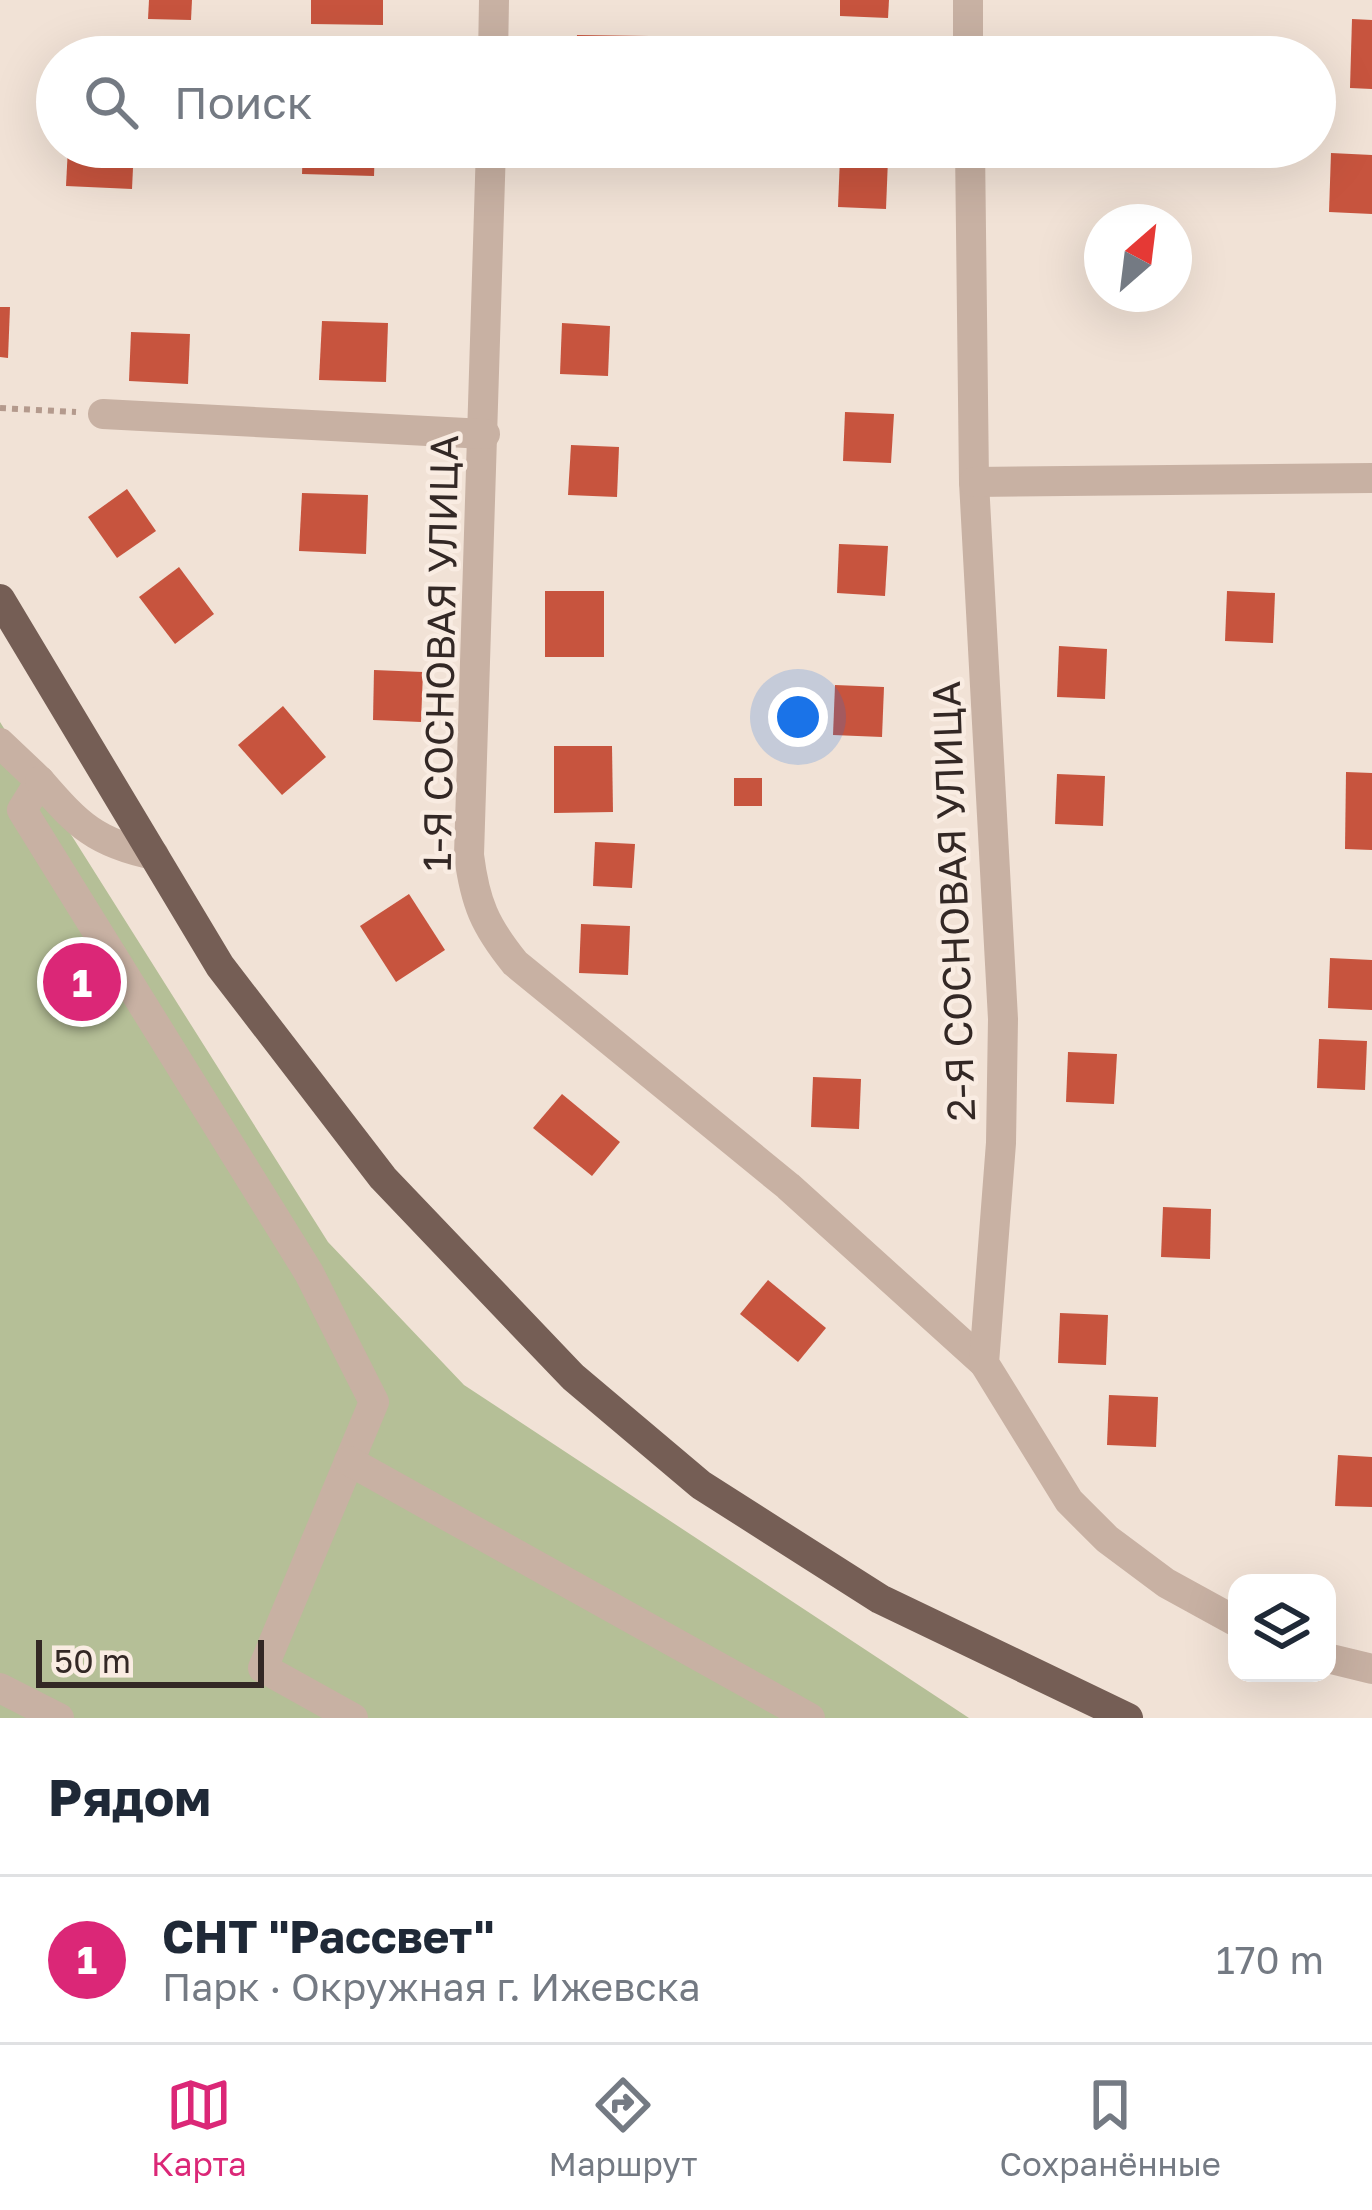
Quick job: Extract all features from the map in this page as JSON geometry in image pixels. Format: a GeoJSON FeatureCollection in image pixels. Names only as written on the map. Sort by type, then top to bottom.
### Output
{"type":"FeatureCollection","features":[{"type":"Feature","properties":{"kind":"main road"},"geometry":{"type":"LineString","coordinates":[[0,598],[220,966],[383,1178],[573,1377],[701,1485],[880,1599],[1127,1718]]}},
{"type":"Feature","properties":{"kind":"street"},"geometry":{"type":"LineString","coordinates":[[493,36],[494,0]]}},
{"type":"Feature","properties":{"kind":"street"},"geometry":{"type":"LineString","coordinates":[[968,0],[968,36]]}},
{"type":"Feature","properties":{"kind":"street","name":"1-Я СОСНОВАЯ УЛИЦА"},"geometry":{"type":"LineString","coordinates":[[491,168],[470,855],[474,897],[492,934],[515,963],[788,1186],[984,1363]]}},
{"type":"Feature","properties":{"kind":"street","name":"2-Я СОСНОВАЯ УЛИЦА"},"geometry":{"type":"LineString","coordinates":[[970,168],[974,482],[1003,1019],[1001,1143],[984,1363]]}},
{"type":"Feature","properties":{"kind":"street"},"geometry":{"type":"LineString","coordinates":[[103,414],[485,434]]}},
{"type":"Feature","properties":{"kind":"street"},"geometry":{"type":"LineString","coordinates":[[974,482],[1372,478]]}},
{"type":"Feature","properties":{"kind":"street"},"geometry":{"type":"LineString","coordinates":[[0,743],[67,812],[112,846],[154,855]]}},
{"type":"Feature","properties":{"kind":"street"},"geometry":{"type":"LineString","coordinates":[[40,781],[22,810],[309,1273],[374,1402],[263,1668],[353,1718]]}},
{"type":"Feature","properties":{"kind":"street"},"geometry":{"type":"LineString","coordinates":[[984,1363],[1069,1501],[1107,1540],[1166,1583],[1228,1617]]}},
{"type":"Feature","properties":{"kind":"street"},"geometry":{"type":"LineString","coordinates":[[349,1461],[810,1718]]}},
{"type":"Feature","properties":{"kind":"street"},"geometry":{"type":"LineString","coordinates":[[1336,1660],[1372,1669]]}},
{"type":"Feature","properties":{"kind":"street"},"geometry":{"type":"LineString","coordinates":[[0,1688],[59,1718]]}},
{"type":"Feature","properties":{"kind":"path"},"geometry":{"type":"LineString","coordinates":[[0,407],[103,414]]}},
{"type":"Feature","properties":{"kind":"green space"},"geometry":{"type":"Polygon","coordinates":[[[0,722],[328,1242],[464,1385],[969,1718],[0,1718],[0,722]]]}},
{"type":"Feature","properties":{"kind":"building"},"geometry":{"type":"Polygon","coordinates":[[[149,0],[192,0],[191,20],[148,19],[149,0]]]}},
{"type":"Feature","properties":{"kind":"building"},"geometry":{"type":"Polygon","coordinates":[[[311,0],[383,0],[383,25],[311,24],[311,0]]]}},
{"type":"Feature","properties":{"kind":"building"},"geometry":{"type":"Polygon","coordinates":[[[840,0],[889,0],[888,18],[840,16],[840,0]]]}},
{"type":"Feature","properties":{"kind":"building"},"geometry":{"type":"Polygon","coordinates":[[[1352,19],[1372,20],[1372,89],[1350,88],[1352,19]]]}},
{"type":"Feature","properties":{"kind":"building"},"geometry":{"type":"Polygon","coordinates":[[[1336,153],[1372,155],[1372,214],[1329,212],[1330,168],[1336,168],[1336,153]]]}},
{"type":"Feature","properties":{"kind":"building"},"geometry":{"type":"Polygon","coordinates":[[[67,168],[133,168],[132,189],[66,186],[67,168]]]}},
{"type":"Feature","properties":{"kind":"building"},"geometry":{"type":"Polygon","coordinates":[[[302,168],[374,168],[374,176],[302,174],[302,168]]]}},
{"type":"Feature","properties":{"kind":"building"},"geometry":{"type":"Polygon","coordinates":[[[840,168],[888,168],[886,209],[838,207],[840,168]]]}},
{"type":"Feature","properties":{"kind":"building"},"geometry":{"type":"Polygon","coordinates":[[[0,307],[10,307],[8,358],[0,357],[0,307]]]}},
{"type":"Feature","properties":{"kind":"building"},"geometry":{"type":"Polygon","coordinates":[[[322,321],[388,323],[386,382],[319,380],[322,321]]]}},
{"type":"Feature","properties":{"kind":"building"},"geometry":{"type":"Polygon","coordinates":[[[562,323],[610,326],[608,376],[560,374],[562,323]]]}},
{"type":"Feature","properties":{"kind":"building"},"geometry":{"type":"Polygon","coordinates":[[[131,332],[190,334],[188,384],[129,381],[131,332]]]}},
{"type":"Feature","properties":{"kind":"building"},"geometry":{"type":"Polygon","coordinates":[[[845,412],[894,414],[891,463],[843,461],[845,412]]]}},
{"type":"Feature","properties":{"kind":"building"},"geometry":{"type":"Polygon","coordinates":[[[571,445],[619,447],[617,497],[568,495],[571,445]]]}},
{"type":"Feature","properties":{"kind":"building"},"geometry":{"type":"Polygon","coordinates":[[[127,489],[156,531],[117,558],[88,517],[127,489]]]}},
{"type":"Feature","properties":{"kind":"building"},"geometry":{"type":"Polygon","coordinates":[[[302,493],[368,495],[366,554],[299,551],[302,493]]]}},
{"type":"Feature","properties":{"kind":"building"},"geometry":{"type":"Polygon","coordinates":[[[839,544],[888,546],[885,596],[837,593],[839,544]]]}},
{"type":"Feature","properties":{"kind":"building"},"geometry":{"type":"Polygon","coordinates":[[[179,567],[214,614],[175,644],[139,597],[179,567]]]}},
{"type":"Feature","properties":{"kind":"building"},"geometry":{"type":"Polygon","coordinates":[[[545,591],[604,591],[604,657],[545,657],[545,591]]]}},
{"type":"Feature","properties":{"kind":"building"},"geometry":{"type":"Polygon","coordinates":[[[1227,591],[1275,593],[1273,643],[1225,641],[1227,591]]]}},
{"type":"Feature","properties":{"kind":"building"},"geometry":{"type":"Polygon","coordinates":[[[1059,646],[1107,649],[1105,699],[1057,697],[1059,646]]]}},
{"type":"Feature","properties":{"kind":"building"},"geometry":{"type":"Polygon","coordinates":[[[374,670],[423,672],[421,722],[373,720],[374,670]]]}},
{"type":"Feature","properties":{"kind":"building"},"geometry":{"type":"Polygon","coordinates":[[[835,685],[884,687],[882,737],[833,735],[835,685]]]}},
{"type":"Feature","properties":{"kind":"building"},"geometry":{"type":"Polygon","coordinates":[[[283,706],[326,757],[282,795],[238,745],[283,706]]]}},
{"type":"Feature","properties":{"kind":"building"},"geometry":{"type":"Polygon","coordinates":[[[554,746],[612,746],[613,812],[554,813],[554,746]]]}},
{"type":"Feature","properties":{"kind":"building"},"geometry":{"type":"Polygon","coordinates":[[[1346,772],[1372,773],[1372,850],[1345,849],[1346,772]]]}},
{"type":"Feature","properties":{"kind":"building"},"geometry":{"type":"Polygon","coordinates":[[[1057,774],[1105,776],[1103,826],[1055,824],[1057,774]]]}},
{"type":"Feature","properties":{"kind":"building"},"geometry":{"type":"Polygon","coordinates":[[[734,778],[762,778],[762,806],[734,806],[734,778]]]}},
{"type":"Feature","properties":{"kind":"building"},"geometry":{"type":"Polygon","coordinates":[[[595,842],[635,844],[632,888],[593,886],[595,842]]]}},
{"type":"Feature","properties":{"kind":"building"},"geometry":{"type":"Polygon","coordinates":[[[409,894],[445,950],[396,982],[360,926],[409,894]]]}},
{"type":"Feature","properties":{"kind":"building"},"geometry":{"type":"Polygon","coordinates":[[[581,924],[630,926],[628,975],[579,973],[581,924]]]}},
{"type":"Feature","properties":{"kind":"building"},"geometry":{"type":"Polygon","coordinates":[[[1330,958],[1372,960],[1372,1010],[1328,1008],[1330,958]]]}},
{"type":"Feature","properties":{"kind":"building"},"geometry":{"type":"Polygon","coordinates":[[[1319,1039],[1367,1041],[1365,1090],[1317,1088],[1319,1039]]]}},
{"type":"Feature","properties":{"kind":"building"},"geometry":{"type":"Polygon","coordinates":[[[1068,1052],[1117,1054],[1114,1104],[1066,1102],[1068,1052]]]}},
{"type":"Feature","properties":{"kind":"building"},"geometry":{"type":"Polygon","coordinates":[[[813,1077],[861,1079],[859,1129],[811,1127],[813,1077]]]}},
{"type":"Feature","properties":{"kind":"building"},"geometry":{"type":"Polygon","coordinates":[[[562,1094],[620,1142],[592,1176],[533,1128],[562,1094]]]}},
{"type":"Feature","properties":{"kind":"building"},"geometry":{"type":"Polygon","coordinates":[[[1163,1207],[1211,1209],[1210,1259],[1161,1257],[1163,1207]]]}},
{"type":"Feature","properties":{"kind":"building"},"geometry":{"type":"Polygon","coordinates":[[[768,1280],[826,1328],[798,1362],[740,1314],[768,1280]]]}},
{"type":"Feature","properties":{"kind":"building"},"geometry":{"type":"Polygon","coordinates":[[[1060,1313],[1108,1315],[1106,1365],[1058,1363],[1060,1313]]]}},
{"type":"Feature","properties":{"kind":"building"},"geometry":{"type":"Polygon","coordinates":[[[1109,1395],[1158,1397],[1156,1447],[1107,1445],[1109,1395]]]}},
{"type":"Feature","properties":{"kind":"building"},"geometry":{"type":"Polygon","coordinates":[[[1338,1455],[1372,1457],[1372,1507],[1335,1506],[1338,1455]]]}},
{"type":"Feature","properties":{"kind":"place","name":"СНТ \"Рассвет\""},"geometry":{"type":"Point","coordinates":[82,982]}}]}
